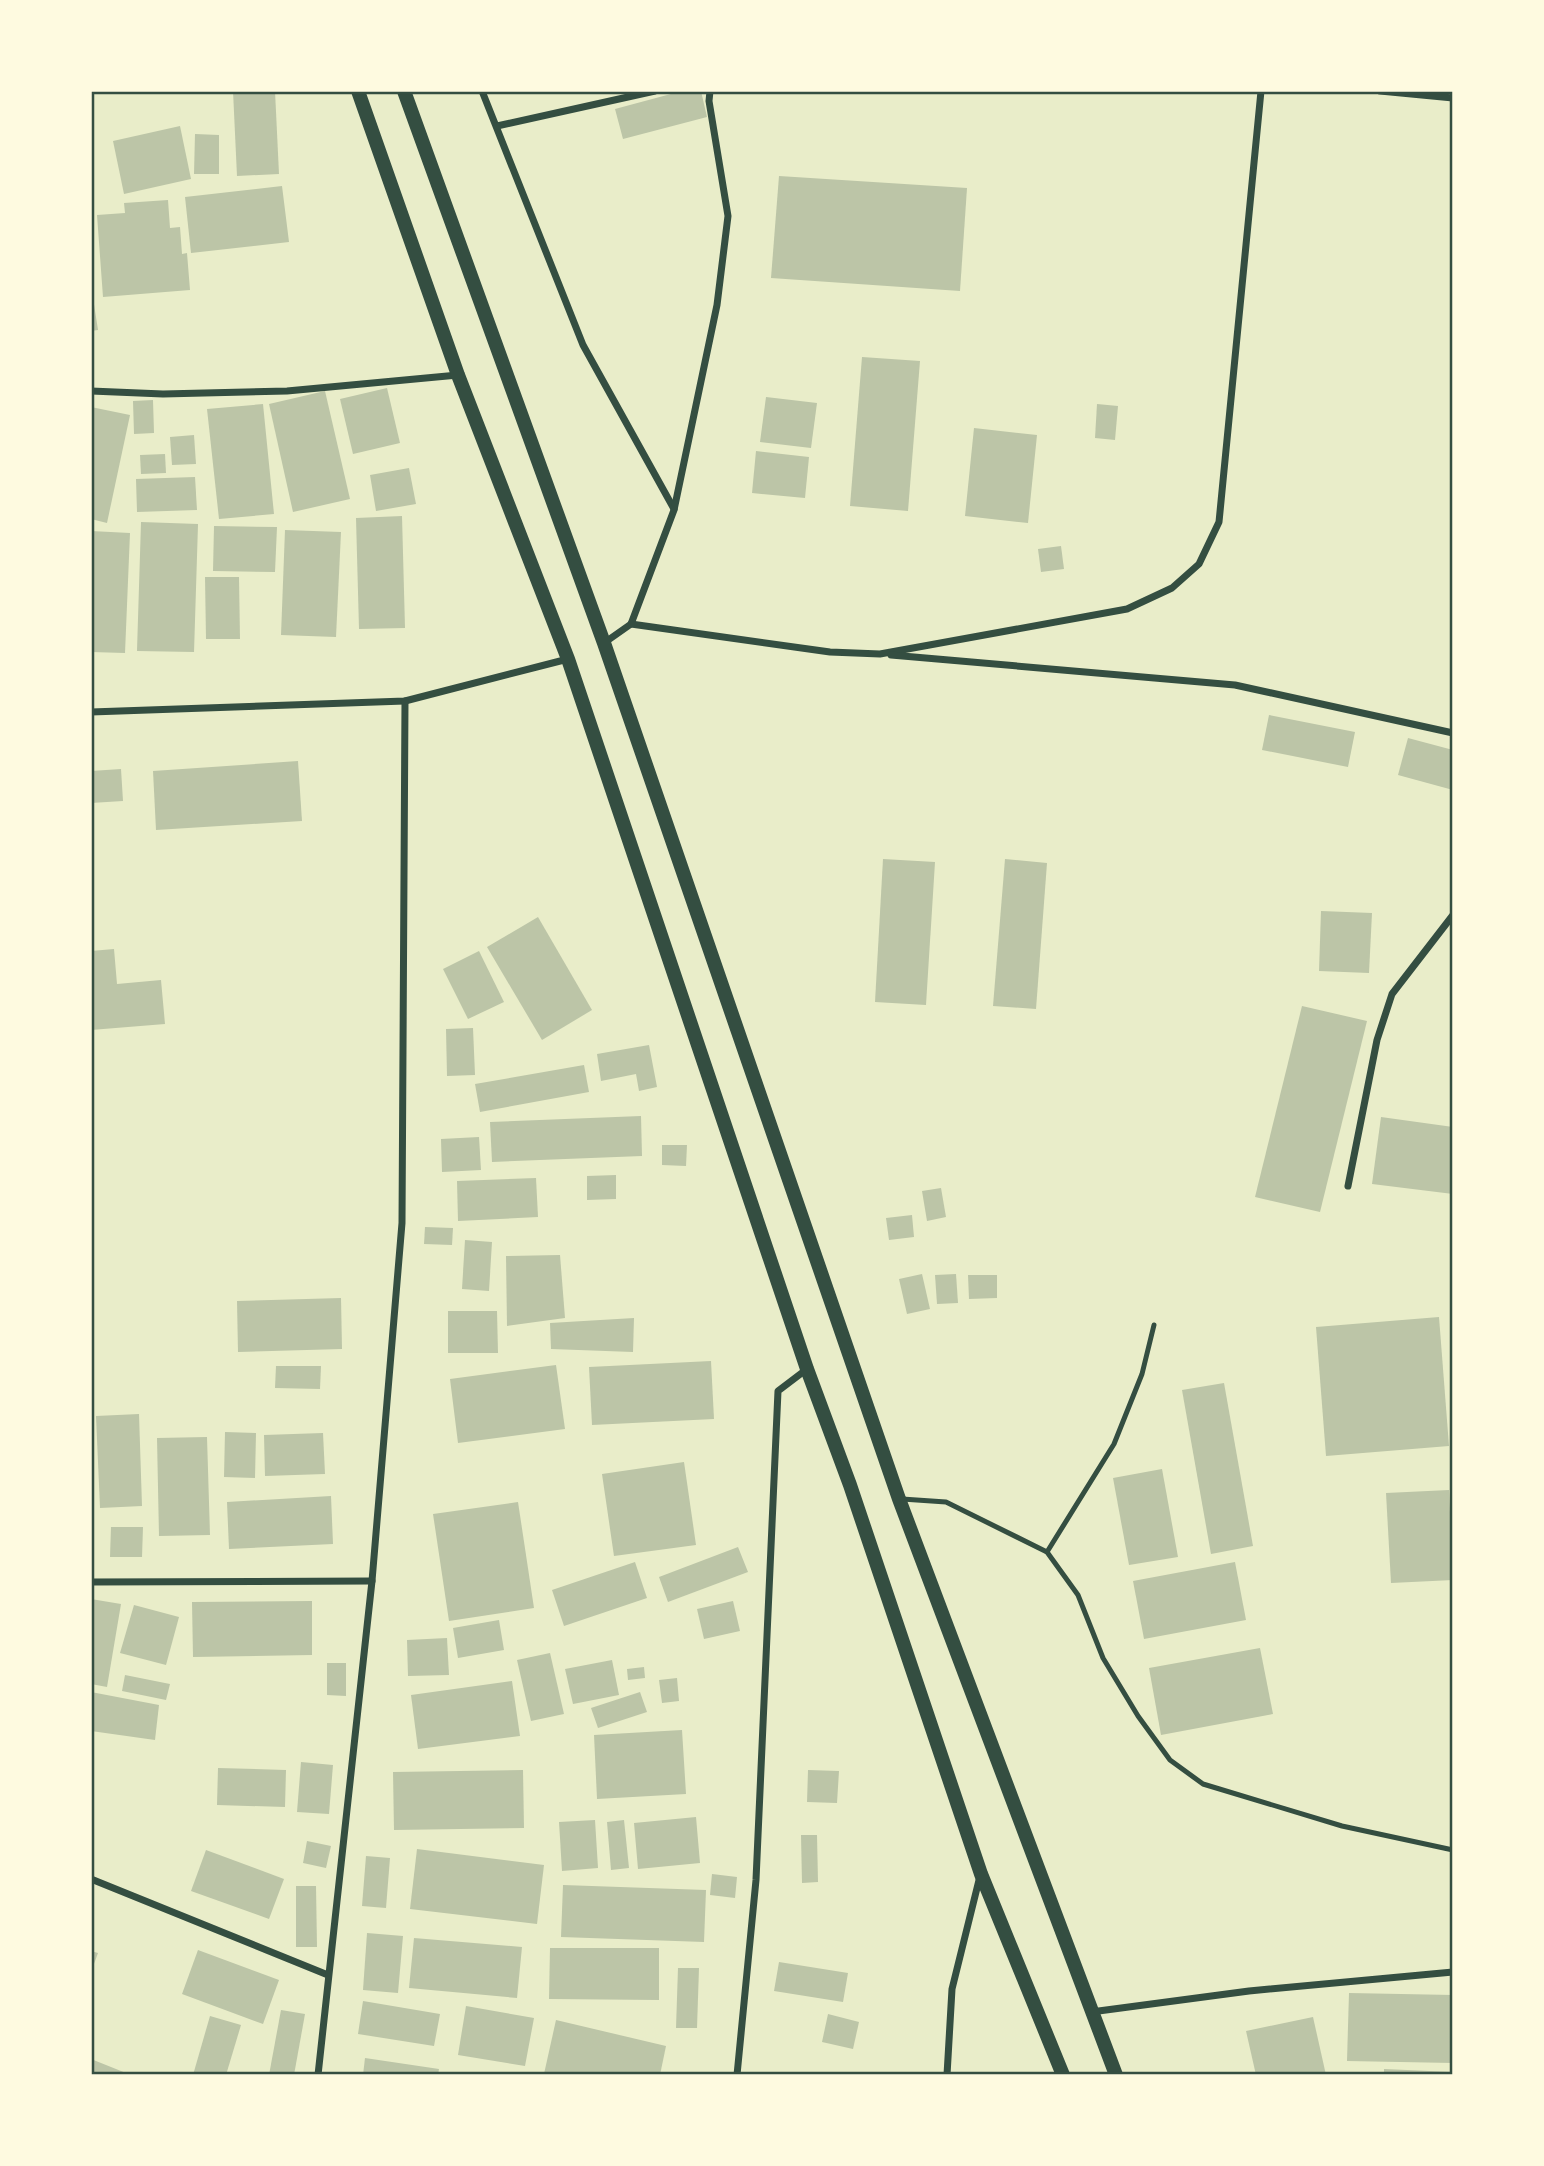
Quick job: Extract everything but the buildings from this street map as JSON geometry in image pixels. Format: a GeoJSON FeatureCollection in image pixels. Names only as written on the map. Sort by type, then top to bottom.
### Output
{"type":"FeatureCollection","features":[{"type":"Feature","properties":{"kind":"main road"},"geometry":{"type":"LineString","coordinates":[[358,91],[458,375],[568,659],[807,1369],[850,1485],[981,1874],[1063,2075]]}},
{"type":"Feature","properties":{"kind":"main road"},"geometry":{"type":"LineString","coordinates":[[404,91],[604,643],[899,1499],[1090,2012],[1116,2075]]}},
{"type":"Feature","properties":{"kind":"street"},"geometry":{"type":"LineString","coordinates":[[482,91],[583,345],[674,510]]}},
{"type":"Feature","properties":{"kind":"street"},"geometry":{"type":"LineString","coordinates":[[497,126],[655,91]]}},
{"type":"Feature","properties":{"kind":"street"},"geometry":{"type":"LineString","coordinates":[[604,643],[631,624],[674,510],[717,305],[728,216],[709,91]]}},
{"type":"Feature","properties":{"kind":"street"},"geometry":{"type":"LineString","coordinates":[[880,654],[1127,609],[1172,588],[1199,564],[1219,522],[1261,91]]}},
{"type":"Feature","properties":{"kind":"street"},"geometry":{"type":"LineString","coordinates":[[1380,91],[1453,98]]}},
{"type":"Feature","properties":{"kind":"street"},"geometry":{"type":"LineString","coordinates":[[91,391],[163,394],[287,391],[458,375]]}},
{"type":"Feature","properties":{"kind":"street"},"geometry":{"type":"LineString","coordinates":[[631,624],[830,652],[1235,685],[1453,733]]}},
{"type":"Feature","properties":{"kind":"street"},"geometry":{"type":"LineString","coordinates":[[91,712],[405,701],[568,659]]}},
{"type":"Feature","properties":{"kind":"street"},"geometry":{"type":"LineString","coordinates":[[318,2075],[372,1581],[402,1223],[405,701]]}},
{"type":"Feature","properties":{"kind":"street"},"geometry":{"type":"LineString","coordinates":[[1348,1186],[1377,1040],[1392,994],[1453,915]]}},
{"type":"Feature","properties":{"kind":"street"},"geometry":{"type":"LineString","coordinates":[[737,2075],[756,1880],[778,1391],[807,1369]]}},
{"type":"Feature","properties":{"kind":"street"},"geometry":{"type":"LineString","coordinates":[[91,1582],[372,1581]]}},
{"type":"Feature","properties":{"kind":"street"},"geometry":{"type":"LineString","coordinates":[[947,2075],[952,1989],[981,1874]]}},
{"type":"Feature","properties":{"kind":"street"},"geometry":{"type":"LineString","coordinates":[[91,1879],[328,1975]]}},
{"type":"Feature","properties":{"kind":"street"},"geometry":{"type":"LineString","coordinates":[[1090,2012],[1249,1991],[1453,1972]]}},
{"type":"Feature","properties":{"kind":"lane"},"geometry":{"type":"LineString","coordinates":[[1047,1552],[1114,1444],[1142,1374],[1154,1325]]}},
{"type":"Feature","properties":{"kind":"lane"},"geometry":{"type":"LineString","coordinates":[[899,1499],[946,1502],[1047,1552],[1078,1595],[1110,1670],[1138,1716],[1170,1760],[1203,1784],[1342,1826],[1453,1850]]}}]}
